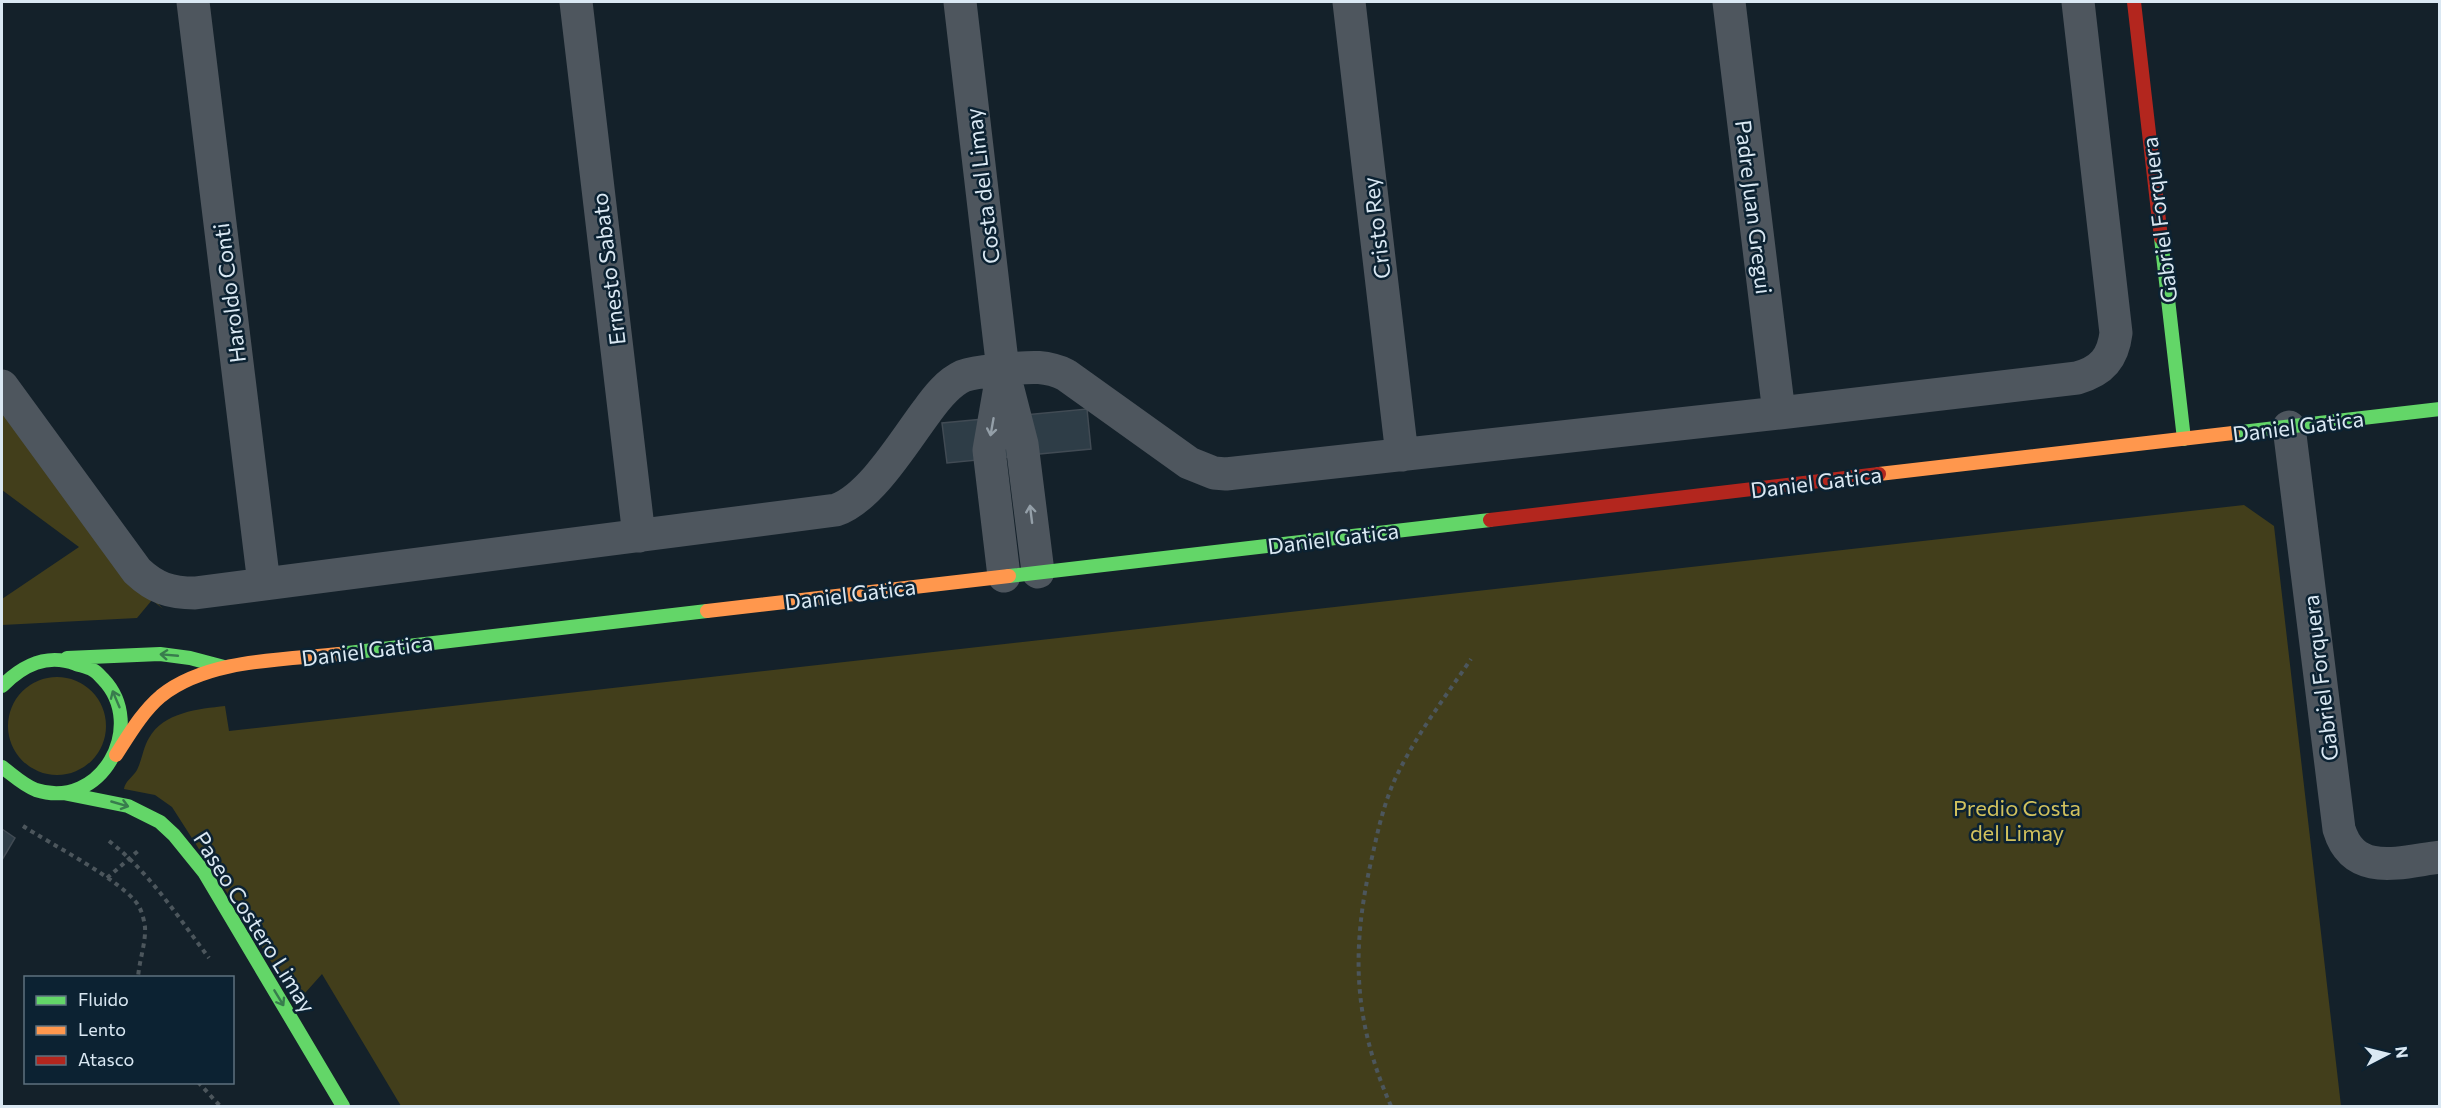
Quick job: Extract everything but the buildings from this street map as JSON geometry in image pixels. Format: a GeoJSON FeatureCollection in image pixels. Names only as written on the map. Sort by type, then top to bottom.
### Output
{"type":"FeatureCollection","features":[{"type":"Feature","properties":{"kind":"main road","name":"Gabriel Forquera"},"geometry":{"type":"LineString","coordinates":[[2134,2],[2184,439]]}},
{"type":"Feature","properties":{"kind":"main road","name":"Daniel Gatica"},"geometry":{"type":"LineString","coordinates":[[116,755],[153,701],[187,680],[226,667],[2439,409]]}},
{"type":"Feature","properties":{"kind":"main road","name":"Daniel Gatica"},"geometry":{"type":"LineString","coordinates":[[56,658],[160,654],[190,658],[226,667]]}},
{"type":"Feature","properties":{"kind":"main road"},"geometry":{"type":"LineString","coordinates":[[12,662],[34,662],[56,658],[78,662],[98,673],[112,690],[121,710],[122,733],[116,755],[103,773],[84,786],[63,793]]}},
{"type":"Feature","properties":{"kind":"main road"},"geometry":{"type":"LineString","coordinates":[[2,686],[15,672],[34,662]]}},
{"type":"Feature","properties":{"kind":"main road","name":"Paseo Costero Limay"},"geometry":{"type":"LineString","coordinates":[[2,767],[20,783],[41,791],[101,799],[136,808],[168,827],[204,872],[343,1107]]}},
{"type":"Feature","properties":{"kind":"street","name":"Haroldo Conti"},"geometry":{"type":"LineString","coordinates":[[194,2],[264,584]]}},
{"type":"Feature","properties":{"kind":"street","name":"Ernesto Sabato"},"geometry":{"type":"LineString","coordinates":[[576,2],[639,536]]}},
{"type":"Feature","properties":{"kind":"street","name":"Costa del Limay"},"geometry":{"type":"LineString","coordinates":[[960,2],[1003,370]]}},
{"type":"Feature","properties":{"kind":"street","name":"Cristo Rey"},"geometry":{"type":"LineString","coordinates":[[1349,2],[1402,455]]}},
{"type":"Feature","properties":{"kind":"street","name":"Padre Juan Gregui"},"geometry":{"type":"LineString","coordinates":[[1729,2],[1779,413]]}},
{"type":"Feature","properties":{"kind":"street"},"geometry":{"type":"LineString","coordinates":[[2,386],[137,571],[149,583],[160,589],[195,593],[823,513],[848,506],[867,490],[937,398],[954,381],[965,376],[1003,370],[1043,366],[1066,375],[1189,463],[1214,473],[1239,473],[2064,380],[2088,375],[2100,369],[2109,360],[2114,347],[2115,319],[2078,2]]}},
{"type":"Feature","properties":{"kind":"street"},"geometry":{"type":"LineString","coordinates":[[1003,370],[1022,444],[1038,572]]}},
{"type":"Feature","properties":{"kind":"street"},"geometry":{"type":"LineString","coordinates":[[1003,370],[989,450],[1004,576]]}},
{"type":"Feature","properties":{"kind":"street","name":"Gabriel Forquera"},"geometry":{"type":"LineString","coordinates":[[2289,427],[2339,829],[2343,844],[2352,854],[2362,860],[2376,863],[2439,857]]}},
{"type":"Feature","properties":{"kind":"path"},"geometry":{"type":"LineString","coordinates":[[1391,1107],[1364,1032],[1357,979],[1359,928],[1368,873],[1380,822],[1398,772],[1421,733],[1471,659]]}},
{"type":"Feature","properties":{"kind":"path"},"geometry":{"type":"LineString","coordinates":[[21,825],[107,878],[139,905],[145,928],[138,976]]}},
{"type":"Feature","properties":{"kind":"path"},"geometry":{"type":"LineString","coordinates":[[105,838],[130,858],[151,880],[210,960]]}},
{"type":"Feature","properties":{"kind":"path"},"geometry":{"type":"LineString","coordinates":[[107,878],[147,844]]}},
{"type":"Feature","properties":{"kind":"path"},"geometry":{"type":"LineString","coordinates":[[199,1084],[220,1107]]}},
{"type":"Feature","properties":{"kind":"green space"},"geometry":{"type":"Polygon","coordinates":[[[2,406],[112,555],[163,609],[152,600],[137,618],[2,625],[2,599],[79,547],[2,490],[2,406]]]}},
{"type":"Feature","properties":{"kind":"green space","name":"Predio Costa del Limay"},"geometry":{"type":"Polygon","coordinates":[[[2244,505],[2274,526],[2341,1106],[401,1106],[322,974],[297,1002],[172,807],[155,795],[124,789],[137,770],[147,742],[155,729],[163,722],[182,713],[215,707],[225,706],[229,731],[2244,505]]]}},
{"type":"Feature","properties":{"kind":"green space"},"geometry":{"type":"Polygon","coordinates":[[[57,677],[76,681],[91,692],[102,707],[106,726],[102,745],[91,760],[76,771],[57,775],[38,771],[23,760],[12,745],[8,726],[12,707],[23,692],[38,681],[57,677]]]}},
{"type":"Feature","properties":{"kind":"traffic: fast"},"geometry":{"type":"LineString","coordinates":[[2161,238],[2184,439]]}},
{"type":"Feature","properties":{"kind":"traffic: fast"},"geometry":{"type":"LineString","coordinates":[[2233,433],[2440,409]]}},
{"type":"Feature","properties":{"kind":"traffic: fast"},"geometry":{"type":"LineString","coordinates":[[1009,576],[1490,520]]}},
{"type":"Feature","properties":{"kind":"traffic: fast"},"geometry":{"type":"LineString","coordinates":[[339,654],[707,611]]}},
{"type":"Feature","properties":{"kind":"traffic: fast"},"geometry":{"type":"LineString","coordinates":[[67,658],[160,654],[190,658],[224,667]]}},
{"type":"Feature","properties":{"kind":"traffic: fast"},"geometry":{"type":"LineString","coordinates":[[2,686],[18,672],[36,663],[65,661],[89,668],[100,675],[116,698],[121,719],[119,740],[111,760],[98,776],[80,788],[59,793],[36,790],[22,783],[2,767]]}},
{"type":"Feature","properties":{"kind":"traffic: fast"},"geometry":{"type":"LineString","coordinates":[[63,793],[128,806],[160,822],[174,835],[204,872],[343,1106]]}},
{"type":"Feature","properties":{"kind":"traffic: slow"},"geometry":{"type":"LineString","coordinates":[[1879,474],[2233,433]]}},
{"type":"Feature","properties":{"kind":"traffic: slow"},"geometry":{"type":"LineString","coordinates":[[707,611],[1009,576]]}},
{"type":"Feature","properties":{"kind":"traffic: slow"},"geometry":{"type":"LineString","coordinates":[[116,755],[148,709],[161,696],[180,684],[200,675],[246,663],[339,654]]}},
{"type":"Feature","properties":{"kind":"traffic: jam"},"geometry":{"type":"LineString","coordinates":[[2134,2],[2161,238]]}},
{"type":"Feature","properties":{"kind":"traffic: jam"},"geometry":{"type":"LineString","coordinates":[[1490,520],[1879,474]]}}]}
